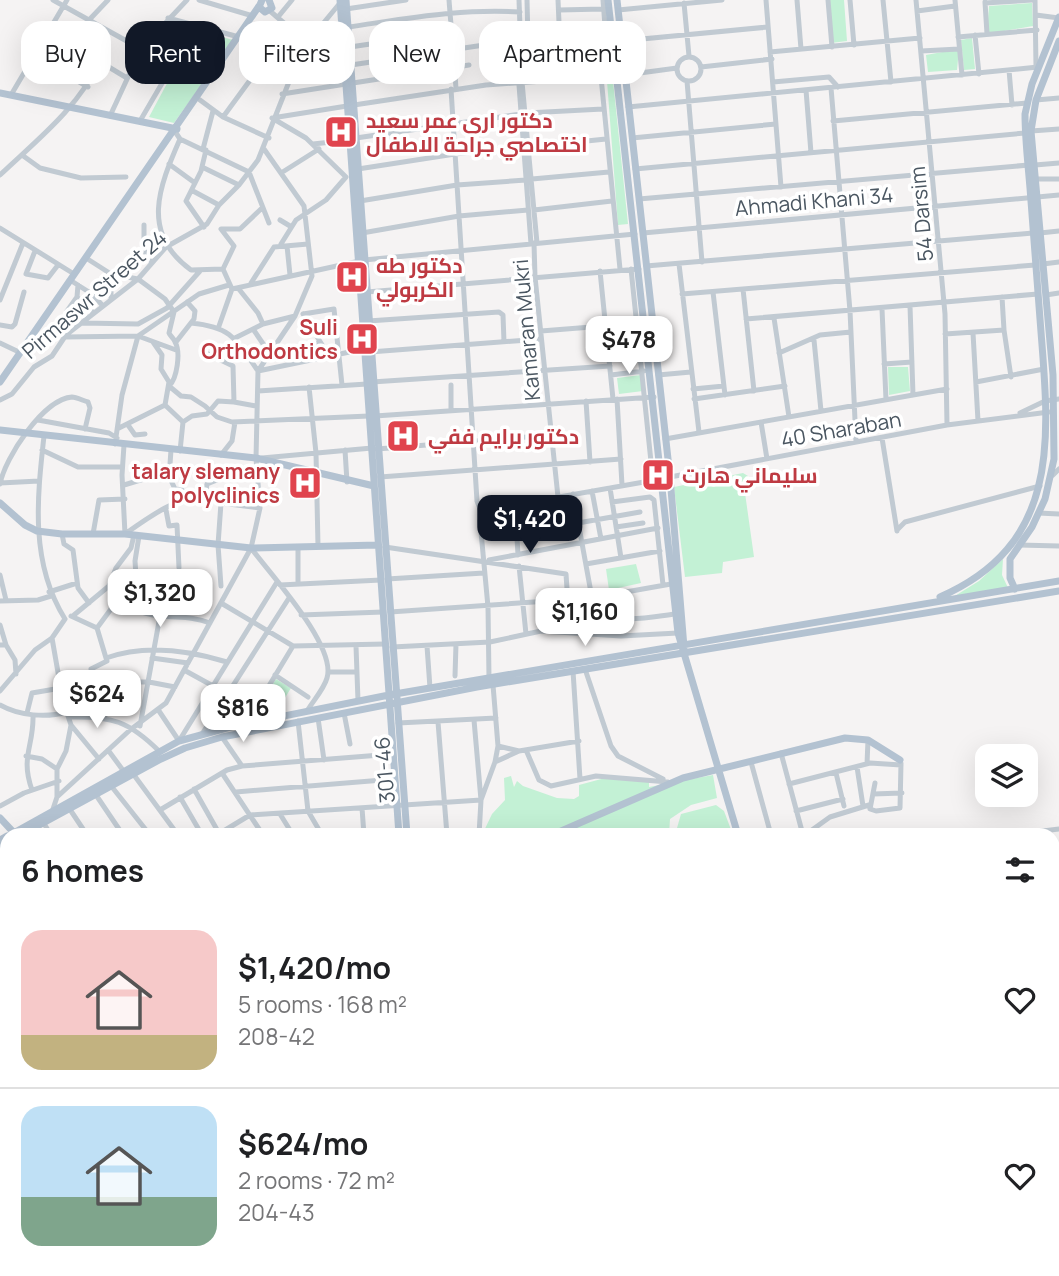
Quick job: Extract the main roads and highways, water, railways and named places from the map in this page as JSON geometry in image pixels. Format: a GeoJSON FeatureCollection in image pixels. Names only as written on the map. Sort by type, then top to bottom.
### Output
{"type":"FeatureCollection","features":[{"type":"Feature","properties":{"kind":"main road"},"geometry":{"type":"LineString","coordinates":[[608,0],[614,21]]}},
{"type":"Feature","properties":{"kind":"main road"},"geometry":{"type":"LineString","coordinates":[[616,21],[617,0]]}},
{"type":"Feature","properties":{"kind":"main road"},"geometry":{"type":"LineString","coordinates":[[0,382],[253,16],[265,3]]}},
{"type":"Feature","properties":{"kind":"main road"},"geometry":{"type":"LineString","coordinates":[[0,93],[174,130],[184,124],[265,3]]}},
{"type":"Feature","properties":{"kind":"main road"},"geometry":{"type":"LineString","coordinates":[[343,3],[372,416],[374,486],[382,546]]}},
{"type":"Feature","properties":{"kind":"main road"},"geometry":{"type":"LineString","coordinates":[[1028,132],[1036,100],[1037,67],[1059,18]]}},
{"type":"Feature","properties":{"kind":"main road"},"geometry":{"type":"LineString","coordinates":[[1052,400],[1044,369],[1042,295],[1027,103],[1059,41]]}},
{"type":"Feature","properties":{"kind":"main road"},"geometry":{"type":"LineString","coordinates":[[616,84],[624,142],[635,169],[639,199],[639,268],[665,439],[661,479],[677,546],[683,650]]}},
{"type":"Feature","properties":{"kind":"main road"},"geometry":{"type":"LineString","coordinates":[[626,84],[632,140],[630,160],[639,233]]}},
{"type":"Feature","properties":{"kind":"main road"},"geometry":{"type":"LineString","coordinates":[[151,123],[163,131],[164,144]]}},
{"type":"Feature","properties":{"kind":"main road"},"geometry":{"type":"LineString","coordinates":[[353,139],[358,169],[361,260],[368,321],[367,351]]}},
{"type":"Feature","properties":{"kind":"main road"},"geometry":{"type":"LineString","coordinates":[[624,142],[628,147],[632,140]]}},
{"type":"Feature","properties":{"kind":"main road"},"geometry":{"type":"LineString","coordinates":[[1032,165],[1036,179],[1034,198]]}},
{"type":"Feature","properties":{"kind":"main road"},"geometry":{"type":"LineString","coordinates":[[1015,589],[1009,566],[1029,524],[1040,486],[1056,374],[1042,295]]}},
{"type":"Feature","properties":{"kind":"main road"},"geometry":{"type":"LineString","coordinates":[[654,373],[667,584],[678,633],[736,828]]}},
{"type":"Feature","properties":{"kind":"main road"},"geometry":{"type":"LineString","coordinates":[[928,602],[986,571],[1038,513],[1056,472],[1049,412]]}},
{"type":"Feature","properties":{"kind":"main road"},"geometry":{"type":"LineString","coordinates":[[0,430],[256,458],[346,482],[374,486]]}},
{"type":"Feature","properties":{"kind":"main road"},"geometry":{"type":"LineString","coordinates":[[374,449],[380,477],[393,704]]}},
{"type":"Feature","properties":{"kind":"main road"},"geometry":{"type":"LineString","coordinates":[[0,503],[25,525],[37,531],[62,534],[125,534],[251,548],[382,546]]}},
{"type":"Feature","properties":{"kind":"main road"},"geometry":{"type":"LineString","coordinates":[[664,549],[677,546]]}},
{"type":"Feature","properties":{"kind":"main road"},"geometry":{"type":"LineString","coordinates":[[30,828],[112,787],[128,773],[179,741],[202,734],[392,694],[585,669],[832,618],[1059,581]]}},
{"type":"Feature","properties":{"kind":"main road"},"geometry":{"type":"LineString","coordinates":[[24,828],[53,809],[128,773],[185,748],[222,737],[393,704],[491,681],[834,629],[1059,590]]}},
{"type":"Feature","properties":{"kind":"main road"},"geometry":{"type":"LineString","coordinates":[[850,615],[847,621],[852,626]]}},
{"type":"Feature","properties":{"kind":"main road"},"geometry":{"type":"LineString","coordinates":[[832,618],[834,629]]}},
{"type":"Feature","properties":{"kind":"main road","name":"301-46"},"geometry":{"type":"LineString","coordinates":[[393,704],[398,723],[399,828]]}},
{"type":"Feature","properties":{"kind":"main road","name":"301-46"},"geometry":{"type":"LineString","coordinates":[[393,704],[395,779],[406,828]]}},
{"type":"Feature","properties":{"kind":"main road"},"geometry":{"type":"LineString","coordinates":[[567,828],[669,782],[845,738],[868,740],[901,762]]}},
{"type":"Feature","properties":{"kind":"place","name":"دكتور اري عمر سعيد اختصاصي جراحة الاطفال"},"geometry":{"type":"Point","coordinates":[341,132]}},
{"type":"Feature","properties":{"kind":"place","name":"دكتور طه الكربولي"},"geometry":{"type":"Point","coordinates":[352,277]}},
{"type":"Feature","properties":{"kind":"place","name":"Suli Orthodontics"},"geometry":{"type":"Point","coordinates":[362,339]}},
{"type":"Feature","properties":{"kind":"place","name":"دكتور برايم ففي"},"geometry":{"type":"Point","coordinates":[403,436]}},
{"type":"Feature","properties":{"kind":"place","name":"سليماني هارت"},"geometry":{"type":"Point","coordinates":[658,475]}},
{"type":"Feature","properties":{"kind":"place","name":"talary slemany polyclinics"},"geometry":{"type":"Point","coordinates":[305,483]}}]}
